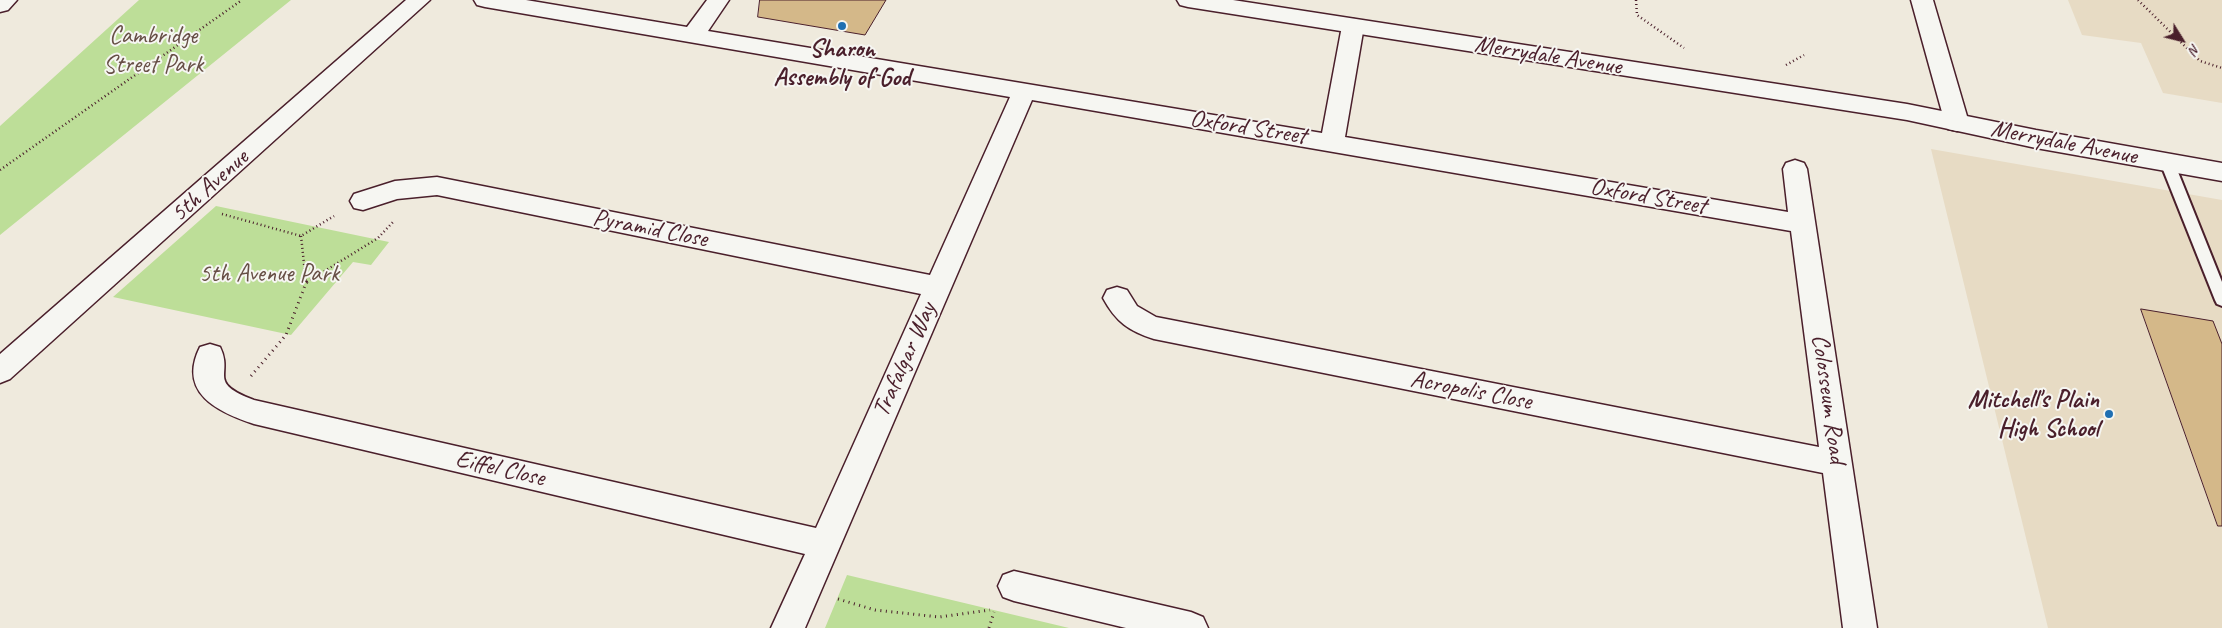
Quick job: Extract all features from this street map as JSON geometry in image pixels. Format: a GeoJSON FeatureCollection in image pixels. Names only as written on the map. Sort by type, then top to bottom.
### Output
{"type":"FeatureCollection","features":[{"type":"Feature","properties":{"kind":"street"},"geometry":{"type":"LineString","coordinates":[[0,5],[6,0]]}},
{"type":"Feature","properties":{"kind":"street","name":"5th Avenue"},"geometry":{"type":"LineString","coordinates":[[0,371],[419,0]]}},
{"type":"Feature","properties":{"kind":"street","name":"Oxford Street"},"geometry":{"type":"LineString","coordinates":[[485,0],[1024,92],[1332,142],[1804,224]]}},
{"type":"Feature","properties":{"kind":"street"},"geometry":{"type":"LineString","coordinates":[[693,35],[718,0]]}},
{"type":"Feature","properties":{"kind":"street","name":"Merrydale Avenue"},"geometry":{"type":"LineString","coordinates":[[1188,0],[1956,119],[2222,172]]}},
{"type":"Feature","properties":{"kind":"street"},"geometry":{"type":"LineString","coordinates":[[1922,0],[1956,119]]}},
{"type":"Feature","properties":{"kind":"street"},"geometry":{"type":"LineString","coordinates":[[1332,142],[1353,26]]}},
{"type":"Feature","properties":{"kind":"street","name":"Trafalgar Way"},"geometry":{"type":"LineString","coordinates":[[788,628],[1024,92]]}},
{"type":"Feature","properties":{"kind":"street","name":"Merrydale Avenue"},"geometry":{"type":"LineString","coordinates":[[1956,119],[2030,122],[2222,154]]}},
{"type":"Feature","properties":{"kind":"street","name":"Colosseum Road"},"geometry":{"type":"LineString","coordinates":[[1796,169],[1860,628]]}},
{"type":"Feature","properties":{"kind":"street","name":"Pyramid Close"},"geometry":{"type":"LineString","coordinates":[[363,202],[395,190],[437,186],[937,287]]}},
{"type":"Feature","properties":{"kind":"street","name":"Acropolis Close"},"geometry":{"type":"LineString","coordinates":[[1117,298],[1129,316],[1140,324],[1154,328],[1837,463]]}},
{"type":"Feature","properties":{"kind":"street","name":"Eiffel Close"},"geometry":{"type":"LineString","coordinates":[[210,355],[209,380],[217,392],[229,402],[254,412],[825,544]]}},
{"type":"Feature","properties":{"kind":"street"},"geometry":{"type":"LineString","coordinates":[[1014,586],[1191,628]]}},
{"type":"Feature","properties":{"kind":"lane"},"geometry":{"type":"LineString","coordinates":[[2167,162],[2222,300]]}},
{"type":"Feature","properties":{"kind":"path"},"geometry":{"type":"LineString","coordinates":[[0,170],[242,0]]}},
{"type":"Feature","properties":{"kind":"path"},"geometry":{"type":"LineString","coordinates":[[1636,0],[1637,14],[1686,50]]}},
{"type":"Feature","properties":{"kind":"path"},"geometry":{"type":"LineString","coordinates":[[2138,0],[2200,61],[2222,68]]}},
{"type":"Feature","properties":{"kind":"path"},"geometry":{"type":"LineString","coordinates":[[1781,68],[1804,55]]}},
{"type":"Feature","properties":{"kind":"path"},"geometry":{"type":"LineString","coordinates":[[215,212],[301,236]]}},
{"type":"Feature","properties":{"kind":"path"},"geometry":{"type":"LineString","coordinates":[[301,236],[318,224]]}},
{"type":"Feature","properties":{"kind":"path"},"geometry":{"type":"LineString","coordinates":[[229,402],[286,335],[306,283],[301,236]]}},
{"type":"Feature","properties":{"kind":"path"},"geometry":{"type":"LineString","coordinates":[[306,283],[378,238]]}},
{"type":"Feature","properties":{"kind":"path"},"geometry":{"type":"LineString","coordinates":[[839,600],[875,610],[939,617],[995,609],[989,628]]}},
{"type":"Feature","properties":{"kind":"shaded area"},"geometry":{"type":"Polygon","coordinates":[[[2068,0],[2222,0],[2222,103],[2163,93],[2141,43],[2082,35],[2068,0]]]}},
{"type":"Feature","properties":{"kind":"shaded area","name":"Mitchell's Plain High School"},"geometry":{"type":"Polygon","coordinates":[[[1931,149],[2222,200],[2222,628],[2048,628],[1931,149]]]}},
{"type":"Feature","properties":{"kind":"green space","name":"Cambridge Street Park"},"geometry":{"type":"Polygon","coordinates":[[[139,0],[291,0],[0,235],[0,126],[139,0]]]}},
{"type":"Feature","properties":{"kind":"green space","name":"5th Avenue Park"},"geometry":{"type":"Polygon","coordinates":[[[216,206],[389,242],[371,265],[353,262],[291,335],[113,297],[216,206]]]}},
{"type":"Feature","properties":{"kind":"green space"},"geometry":{"type":"Polygon","coordinates":[[[847,575],[1069,628],[825,628],[847,575]]]}},
{"type":"Feature","properties":{"kind":"building","name":"Sharon Assembly of God"},"geometry":{"type":"Polygon","coordinates":[[[760,0],[886,0],[865,35],[758,17],[760,0]]]}},
{"type":"Feature","properties":{"kind":"building"},"geometry":{"type":"Polygon","coordinates":[[[2141,309],[2213,321],[2222,344],[2222,526],[2218,526],[2141,309]]]}},
{"type":"Feature","properties":{"kind":"place","name":"Sharon Assembly of God"},"geometry":{"type":"Point","coordinates":[842,26]}},
{"type":"Feature","properties":{"kind":"place","name":"Mitchell's Plain High School"},"geometry":{"type":"Point","coordinates":[2109,414]}}]}
